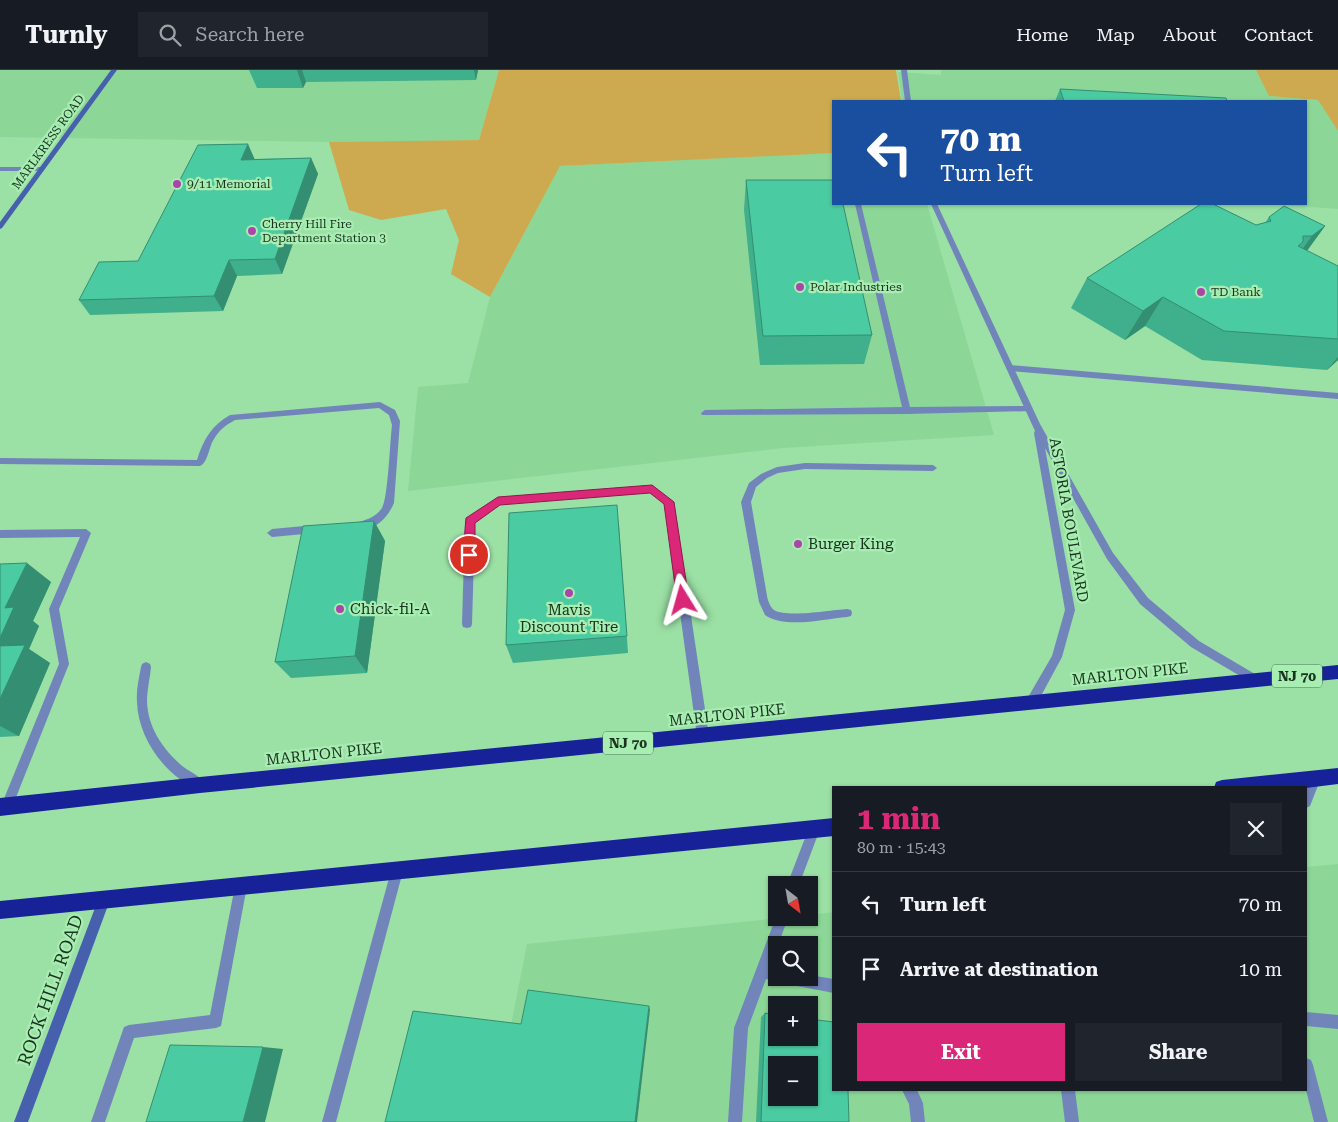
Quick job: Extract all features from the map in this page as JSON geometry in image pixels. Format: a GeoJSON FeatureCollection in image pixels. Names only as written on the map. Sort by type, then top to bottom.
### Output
{"type":"FeatureCollection","features":[{"type":"Feature","properties":{"kind":"highway","name":"MARLTON PIKE"},"geometry":{"type":"LineString","coordinates":[[3,807],[200,785],[1338,672]]}},
{"type":"Feature","properties":{"kind":"highway"},"geometry":{"type":"LineString","coordinates":[[1241,786],[1338,776]]}},
{"type":"Feature","properties":{"kind":"highway"},"geometry":{"type":"LineString","coordinates":[[0,910],[832,827]]}},
{"type":"Feature","properties":{"kind":"street","name":"MARLKRESS ROAD"},"geometry":{"type":"LineString","coordinates":[[0,228],[114,70]]}},
{"type":"Feature","properties":{"kind":"street"},"geometry":{"type":"LineString","coordinates":[[904,70],[908,100]]}},
{"type":"Feature","properties":{"kind":"street"},"geometry":{"type":"LineString","coordinates":[[0,169],[42,169]]}},
{"type":"Feature","properties":{"kind":"street"},"geometry":{"type":"LineString","coordinates":[[858,205],[907,411]]}},
{"type":"Feature","properties":{"kind":"street","name":"ASTORIA BOULEVARD"},"geometry":{"type":"LineString","coordinates":[[934,205],[1036,424],[1110,556],[1144,601],[1195,644],[1256,680]]}},
{"type":"Feature","properties":{"kind":"street"},"geometry":{"type":"LineString","coordinates":[[1010,368],[1338,396]]}},
{"type":"Feature","properties":{"kind":"street"},"geometry":{"type":"LineString","coordinates":[[0,461],[200,463],[209,436],[223,422],[233,417],[380,405],[390,409],[395,416],[396,425],[389,503],[385,514],[377,520],[356,526]]}},
{"type":"Feature","properties":{"kind":"street"},"geometry":{"type":"LineString","coordinates":[[705,413],[1030,409]]}},
{"type":"Feature","properties":{"kind":"street","name":"ASTORIA BOULEVARD"},"geometry":{"type":"LineString","coordinates":[[1031,703],[1057,657],[1070,610],[1036,424]]}},
{"type":"Feature","properties":{"kind":"street"},"geometry":{"type":"LineString","coordinates":[[847,613],[789,617],[773,615],[767,610],[762,596],[746,502],[752,485],[764,476],[777,470],[805,466],[933,468]]}},
{"type":"Feature","properties":{"kind":"street"},"geometry":{"type":"LineString","coordinates":[[467,624],[470,521],[498,502],[652,489],[669,502],[703,736]]}},
{"type":"Feature","properties":{"kind":"street"},"geometry":{"type":"LineString","coordinates":[[272,533],[328,528]]}},
{"type":"Feature","properties":{"kind":"street"},"geometry":{"type":"LineString","coordinates":[[0,534],[86,533],[54,610],[64,664],[3,807]]}},
{"type":"Feature","properties":{"kind":"street"},"geometry":{"type":"LineString","coordinates":[[146,667],[142,704],[151,740],[180,773],[200,785]]}},
{"type":"Feature","properties":{"kind":"street"},"geometry":{"type":"LineString","coordinates":[[1307,799],[1315,778]]}},
{"type":"Feature","properties":{"kind":"street"},"geometry":{"type":"LineString","coordinates":[[796,876],[814,829]]}},
{"type":"Feature","properties":{"kind":"street"},"geometry":{"type":"LineString","coordinates":[[328,1122],[398,871]]}},
{"type":"Feature","properties":{"kind":"street"},"geometry":{"type":"LineString","coordinates":[[98,1122],[129,1032],[216,1021],[241,886]]}},
{"type":"Feature","properties":{"kind":"street","name":"ROCK HILL ROAD"},"geometry":{"type":"LineString","coordinates":[[21,1122],[104,900]]}},
{"type":"Feature","properties":{"kind":"street"},"geometry":{"type":"LineString","coordinates":[[735,1122],[741,1028],[779,926]]}},
{"type":"Feature","properties":{"kind":"street"},"geometry":{"type":"LineString","coordinates":[[762,972],[768,973]]}},
{"type":"Feature","properties":{"kind":"street"},"geometry":{"type":"LineString","coordinates":[[818,983],[832,986]]}},
{"type":"Feature","properties":{"kind":"street"},"geometry":{"type":"LineString","coordinates":[[1307,1019],[1338,1022]]}},
{"type":"Feature","properties":{"kind":"street"},"geometry":{"type":"LineString","coordinates":[[1307,1069],[1321,1122]]}},
{"type":"Feature","properties":{"kind":"street"},"geometry":{"type":"LineString","coordinates":[[910,1091],[916,1103],[918,1122]]}},
{"type":"Feature","properties":{"kind":"street"},"geometry":{"type":"LineString","coordinates":[[1068,1091],[1072,1122]]}},
{"type":"Feature","properties":{"kind":"shaded area"},"geometry":{"type":"Polygon","coordinates":[[[0,70],[499,70],[479,140],[329,142],[0,137],[0,70]]]}},
{"type":"Feature","properties":{"kind":"shaded area"},"geometry":{"type":"Polygon","coordinates":[[[499,70],[896,70],[901,100],[832,100],[832,153],[560,166],[490,297],[451,274],[459,240],[446,209],[381,220],[349,210],[329,142],[479,140],[499,70]]]}},
{"type":"Feature","properties":{"kind":"shaded area"},"geometry":{"type":"Polygon","coordinates":[[[941,70],[1256,70],[1270,96],[1318,100],[1338,131],[1338,209],[1284,205],[1307,205],[1307,100],[902,100],[898,72],[941,75],[941,70]]]}},
{"type":"Feature","properties":{"kind":"shaded area"},"geometry":{"type":"Polygon","coordinates":[[[1256,70],[1338,70],[1338,131],[1318,100],[1269,96],[1256,70]]]}},
{"type":"Feature","properties":{"kind":"shaded area"},"geometry":{"type":"Polygon","coordinates":[[[832,153],[832,205],[927,205],[994,435],[783,448],[408,491],[418,387],[468,383],[490,297],[560,166],[832,153]]]}},
{"type":"Feature","properties":{"kind":"shaded area"},"geometry":{"type":"Polygon","coordinates":[[[1338,864],[1338,1122],[492,1122],[527,944],[768,919],[768,926],[818,926],[818,914],[832,912],[832,1091],[1307,1091],[1307,867],[1338,864]]]}},
{"type":"Feature","properties":{"kind":"building"},"geometry":{"type":"Polygon","coordinates":[[[1060,89],[1226,98],[1227,100],[1064,100],[1060,89]]]}},
{"type":"Feature","properties":{"kind":"building"},"geometry":{"type":"Polygon","coordinates":[[[248,144],[241,160],[311,158],[275,259],[229,260],[214,296],[79,300],[99,262],[138,261],[198,145],[248,144]]]}},
{"type":"Feature","properties":{"kind":"building","name":"Polar Industries"},"geometry":{"type":"Polygon","coordinates":[[[746,180],[832,180],[832,205],[843,205],[872,335],[763,336],[746,180]]]}},
{"type":"Feature","properties":{"kind":"building","name":"TD Bank"},"geometry":{"type":"Polygon","coordinates":[[[1199,205],[1215,205],[1256,225],[1271,221],[1269,217],[1284,206],[1325,226],[1312,236],[1303,236],[1303,242],[1298,246],[1338,266],[1338,339],[1224,331],[1163,297],[1143,311],[1087,278],[1199,205]]]}},
{"type":"Feature","properties":{"kind":"building","name":"Mavis Discount Tire"},"geometry":{"type":"Polygon","coordinates":[[[617,505],[627,636],[506,645],[509,513],[617,505]]]}},
{"type":"Feature","properties":{"kind":"building","name":"Chick-fil-A"},"geometry":{"type":"Polygon","coordinates":[[[374,521],[355,656],[275,662],[303,526],[374,521]]]}},
{"type":"Feature","properties":{"kind":"building"},"geometry":{"type":"Polygon","coordinates":[[[27,563],[5,608],[14,607],[0,638],[0,564],[27,563]]]}},
{"type":"Feature","properties":{"kind":"building"},"geometry":{"type":"Polygon","coordinates":[[[25,645],[0,699],[0,646],[25,645]]]}},
{"type":"Feature","properties":{"kind":"building"},"geometry":{"type":"Polygon","coordinates":[[[528,990],[649,1006],[635,1122],[385,1122],[413,1011],[521,1024],[528,990]]]}},
{"type":"Feature","properties":{"kind":"building"},"geometry":{"type":"Polygon","coordinates":[[[765,1013],[768,1014],[768,1046],[818,1046],[818,1020],[832,1022],[832,1091],[848,1091],[849,1122],[761,1122],[765,1013]]]}},
{"type":"Feature","properties":{"kind":"building"},"geometry":{"type":"Polygon","coordinates":[[[170,1045],[263,1047],[243,1122],[146,1122],[170,1045]]]}},
{"type":"Feature","properties":{"kind":"place","name":"9/11 Memorial"},"geometry":{"type":"Point","coordinates":[177,184]}},
{"type":"Feature","properties":{"kind":"place","name":"Cherry Hill Fire Department Station 3"},"geometry":{"type":"Point","coordinates":[252,231]}},
{"type":"Feature","properties":{"kind":"place","name":"Polar Industries"},"geometry":{"type":"Point","coordinates":[800,287]}},
{"type":"Feature","properties":{"kind":"place","name":"TD Bank"},"geometry":{"type":"Point","coordinates":[1201,292]}},
{"type":"Feature","properties":{"kind":"place","name":"Burger King"},"geometry":{"type":"Point","coordinates":[798,544]}},
{"type":"Feature","properties":{"kind":"place","name":"Mavis Discount Tire"},"geometry":{"type":"Point","coordinates":[569,593]}},
{"type":"Feature","properties":{"kind":"place","name":"Chick-fil-A"},"geometry":{"type":"Point","coordinates":[340,609]}},
{"type":"Feature","properties":{"kind":"route"},"geometry":{"type":"LineString","coordinates":[[469,555],[470,521],[498,502],[652,489],[669,502],[683,600]]}}]}
